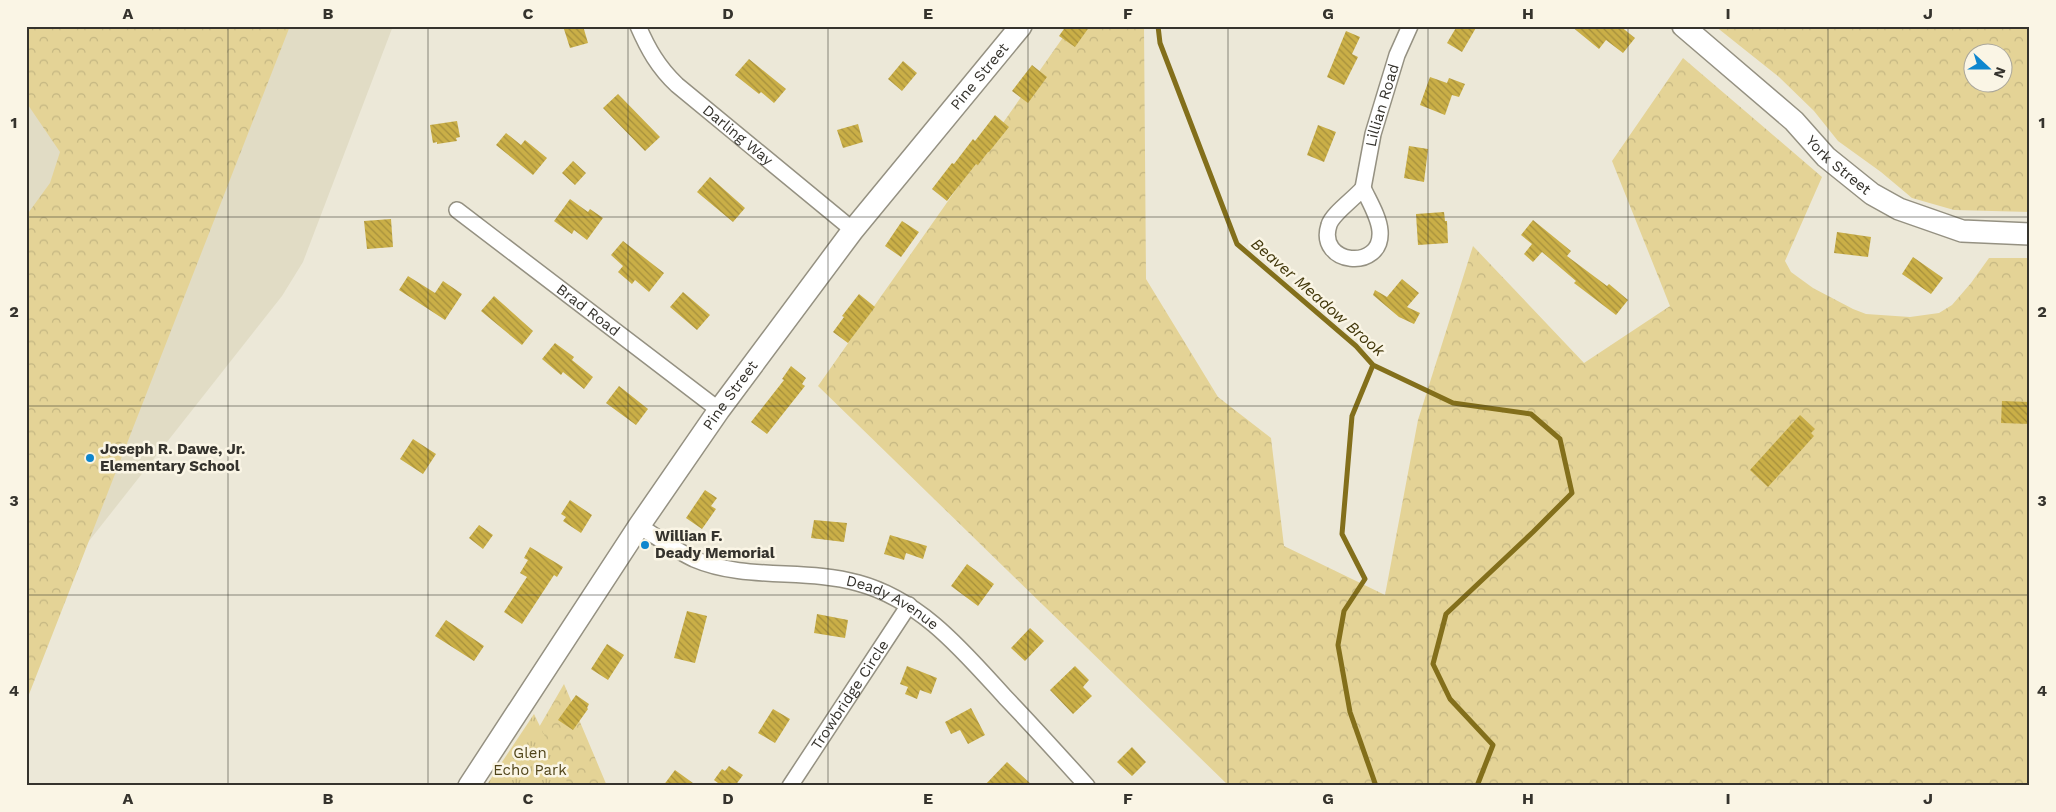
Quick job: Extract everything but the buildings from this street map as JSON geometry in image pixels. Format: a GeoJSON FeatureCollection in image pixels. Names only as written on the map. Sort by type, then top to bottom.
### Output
{"type":"FeatureCollection","features":[{"type":"Feature","properties":{"kind":"street","name":"Darling Way"},"geometry":{"type":"LineString","coordinates":[[638,26],[650,53],[670,79],[853,230]]}},
{"type":"Feature","properties":{"kind":"street","name":"Pine Street"},"geometry":{"type":"LineString","coordinates":[[469,786],[639,526],[719,410],[853,230],[1020,26]]}},
{"type":"Feature","properties":{"kind":"street","name":"Lillian Road"},"geometry":{"type":"LineString","coordinates":[[1363,188],[1372,134],[1397,55],[1410,26]]}},
{"type":"Feature","properties":{"kind":"street","name":"York Street"},"geometry":{"type":"LineString","coordinates":[[1683,26],[1794,121],[1826,157],[1872,194],[1899,209],[1962,231],[2030,234]]}},
{"type":"Feature","properties":{"kind":"street"},"geometry":{"type":"LineString","coordinates":[[1363,188],[1380,225],[1380,234],[1378,243],[1366,257],[1357,260],[1348,259],[1339,255],[1328,241],[1329,222],[1334,214],[1351,201],[1363,188]]}},
{"type":"Feature","properties":{"kind":"street","name":"Brad Road"},"geometry":{"type":"LineString","coordinates":[[457,210],[719,410]]}},
{"type":"Feature","properties":{"kind":"street","name":"Deady Avenue"},"geometry":{"type":"LineString","coordinates":[[639,526],[688,555],[712,564],[743,570],[839,578],[880,590],[909,605],[938,627],[965,653],[1087,786]]}},
{"type":"Feature","properties":{"kind":"street","name":"Trowbridge Circle"},"geometry":{"type":"LineString","coordinates":[[790,786],[909,605]]}},
{"type":"Feature","properties":{"kind":"shaded area","name":"Joseph R. Dawe, Jr. Elementary School"},"geometry":{"type":"Polygon","coordinates":[[[26,26],[393,26],[303,262],[282,296],[26,621],[26,26]]]}},
{"type":"Feature","properties":{"kind":"green space","name":"Joseph R. Dawe, Jr. Elementary School"},"geometry":{"type":"Polygon","coordinates":[[[26,26],[290,26],[26,702],[26,216],[50,183],[60,152],[26,102],[26,26]]]}},
{"type":"Feature","properties":{"kind":"green space"},"geometry":{"type":"Polygon","coordinates":[[[1071,26],[1144,26],[1146,279],[1218,397],[1271,438],[1284,546],[1385,595],[1418,420],[1473,246],[1584,363],[1670,306],[1612,161],[1683,58],[1822,177],[1785,261],[1791,272],[1813,288],[1866,314],[1910,317],[1939,313],[1952,305],[1989,258],[2030,258],[2030,786],[1229,786],[818,386],[1071,26]]]}},
{"type":"Feature","properties":{"kind":"green space"},"geometry":{"type":"Polygon","coordinates":[[[1715,26],[2030,26],[2030,212],[1954,210],[1912,198],[1881,172],[1838,141],[1814,111],[1779,77],[1715,26]]]}},
{"type":"Feature","properties":{"kind":"green space"},"geometry":{"type":"Polygon","coordinates":[[[564,684],[607,786],[505,786],[564,684]]]}},
{"type":"Feature","properties":{"kind":"green space","name":"Glen Echo Park"},"geometry":{"type":"Polygon","coordinates":[[[534,714],[569,786],[486,786],[534,714]]]}},
{"type":"Feature","properties":{"kind":"waterway","name":"Beaver Meadow Brook"},"geometry":{"type":"LineString","coordinates":[[1158,26],[1160,43],[1237,244],[1356,346],[1373,365],[1453,403],[1531,414],[1560,439],[1572,493],[1446,614],[1433,664],[1450,699],[1493,745],[1477,786]]}},
{"type":"Feature","properties":{"kind":"waterway"},"geometry":{"type":"LineString","coordinates":[[1373,365],[1352,416],[1342,534],[1365,579],[1344,611],[1338,645],[1350,712],[1376,786]]}},
{"type":"Feature","properties":{"kind":"place","name":"Joseph R. Dawe, Jr. Elementary School"},"geometry":{"type":"Point","coordinates":[90,458]}},
{"type":"Feature","properties":{"kind":"place","name":"Willian F. Deady Memorial"},"geometry":{"type":"Point","coordinates":[645,545]}}]}
